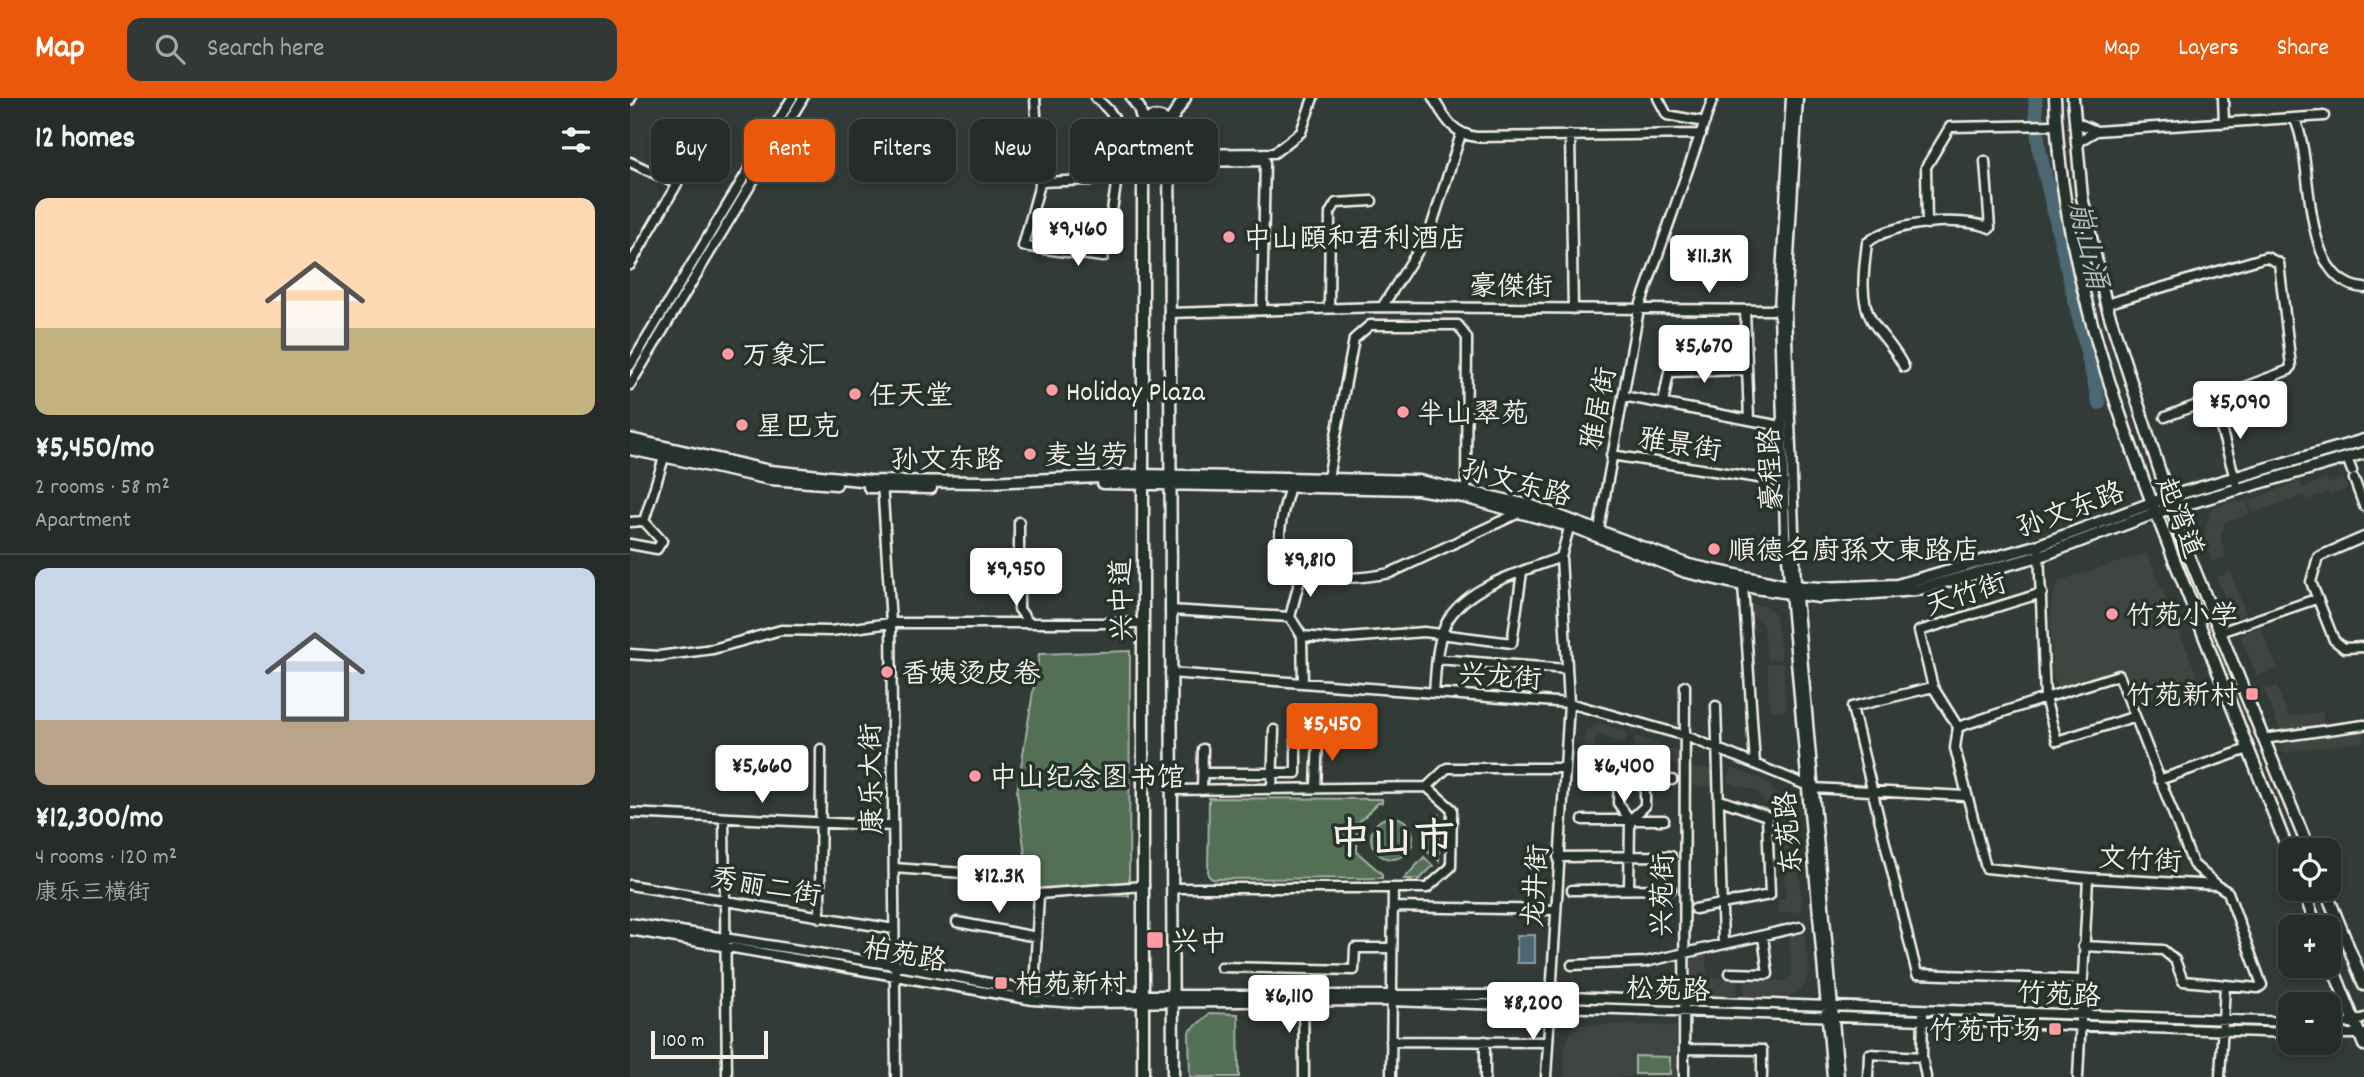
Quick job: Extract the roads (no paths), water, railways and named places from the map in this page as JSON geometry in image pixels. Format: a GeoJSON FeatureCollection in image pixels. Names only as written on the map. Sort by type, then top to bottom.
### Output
{"type":"FeatureCollection","features":[{"type":"Feature","properties":{"kind":"main road"},"geometry":{"type":"LineString","coordinates":[[1132,98],[1142,119]]}},
{"type":"Feature","properties":{"kind":"main road"},"geometry":{"type":"LineString","coordinates":[[1172,119],[1185,98]]}},
{"type":"Feature","properties":{"kind":"main road","name":"起湾道"},"geometry":{"type":"LineString","coordinates":[[2055,98],[2051,125],[2069,234],[2092,326],[2153,507],[2283,838]]}},
{"type":"Feature","properties":{"kind":"main road","name":"起湾道"},"geometry":{"type":"LineString","coordinates":[[2073,98],[2076,143],[2090,245],[2106,304],[2172,508],[2304,838]]}},
{"type":"Feature","properties":{"kind":"main road","name":"兴中道"},"geometry":{"type":"LineString","coordinates":[[1142,182],[1143,1077]]}},
{"type":"Feature","properties":{"kind":"main road","name":"兴中道"},"geometry":{"type":"LineString","coordinates":[[1170,182],[1173,1077]]}},
{"type":"Feature","properties":{"kind":"main road"},"geometry":{"type":"LineString","coordinates":[[2124,426],[2144,420]]}},
{"type":"Feature","properties":{"kind":"main road","name":"孙文东路"},"geometry":{"type":"LineString","coordinates":[[630,439],[770,471],[882,484]]}},
{"type":"Feature","properties":{"kind":"main road","name":"孙文东路"},"geometry":{"type":"LineString","coordinates":[[1171,480],[1418,489],[1599,529],[1689,565],[1819,597],[1898,593],[2039,550],[2153,507],[2168,497],[2364,440]]}},
{"type":"Feature","properties":{"kind":"main road","name":"孙文东路"},"geometry":{"type":"LineString","coordinates":[[630,449],[770,479],[882,484],[1328,478],[1419,481],[1466,489],[1532,506],[1686,572],[1743,585],[1792,590]]}},
{"type":"Feature","properties":{"kind":"main road","name":"孙文东路"},"geometry":{"type":"LineString","coordinates":[[2153,507],[2172,508],[2364,453]]}},
{"type":"Feature","properties":{"kind":"main road"},"geometry":{"type":"LineString","coordinates":[[2187,592],[2201,586]]}},
{"type":"Feature","properties":{"kind":"main road"},"geometry":{"type":"LineString","coordinates":[[2330,901],[2364,985]]}},
{"type":"Feature","properties":{"kind":"main road"},"geometry":{"type":"LineString","coordinates":[[2339,978],[2359,1021],[2363,1038]]}},
{"type":"Feature","properties":{"kind":"street"},"geometry":{"type":"LineString","coordinates":[[630,366],[792,98]]}},
{"type":"Feature","properties":{"kind":"street"},"geometry":{"type":"LineString","coordinates":[[630,385],[803,98]]}},
{"type":"Feature","properties":{"kind":"street"},"geometry":{"type":"LineString","coordinates":[[1035,98],[1036,119]]}},
{"type":"Feature","properties":{"kind":"street"},"geometry":{"type":"LineString","coordinates":[[1040,182],[1023,246],[1103,257],[1116,191],[1117,124],[1112,113],[1096,98]]}},
{"type":"Feature","properties":{"kind":"street"},"geometry":{"type":"LineString","coordinates":[[1218,156],[1274,153],[1301,132],[1313,98]]}},
{"type":"Feature","properties":{"kind":"street"},"geometry":{"type":"LineString","coordinates":[[1433,98],[1451,127],[1461,134],[1700,134]]}},
{"type":"Feature","properties":{"kind":"street"},"geometry":{"type":"LineString","coordinates":[[1658,98],[1668,115],[1705,122]]}},
{"type":"Feature","properties":{"kind":"street","name":"雅居街"},"geometry":{"type":"LineString","coordinates":[[1599,529],[1639,309],[1713,98]]}},
{"type":"Feature","properties":{"kind":"street","name":"豪程路"},"geometry":{"type":"LineString","coordinates":[[1791,98],[1779,310],[1781,426],[1792,590]]}},
{"type":"Feature","properties":{"kind":"street","name":"豪程路"},"geometry":{"type":"LineString","coordinates":[[1792,590],[1786,310],[1798,98]]}},
{"type":"Feature","properties":{"kind":"street"},"geometry":{"type":"LineString","coordinates":[[2223,98],[2224,123]]}},
{"type":"Feature","properties":{"kind":"street"},"geometry":{"type":"LineString","coordinates":[[2075,122],[2096,131],[2325,116]]}},
{"type":"Feature","properties":{"kind":"street"},"geometry":{"type":"LineString","coordinates":[[2294,118],[2301,136],[2316,239],[2329,266],[2348,284],[2364,288]]}},
{"type":"Feature","properties":{"kind":"street"},"geometry":{"type":"LineString","coordinates":[[1927,224],[1926,167],[1950,127],[2051,125]]}},
{"type":"Feature","properties":{"kind":"street"},"geometry":{"type":"LineString","coordinates":[[2076,143],[2096,131]]}},
{"type":"Feature","properties":{"kind":"street"},"geometry":{"type":"LineString","coordinates":[[1382,307],[1429,234],[1461,134]]}},
{"type":"Feature","properties":{"kind":"street"},"geometry":{"type":"LineString","coordinates":[[1570,135],[1573,309]]}},
{"type":"Feature","properties":{"kind":"street"},"geometry":{"type":"LineString","coordinates":[[1218,160],[1265,161],[1262,310]]}},
{"type":"Feature","properties":{"kind":"street"},"geometry":{"type":"LineString","coordinates":[[1904,367],[1894,346],[1871,320],[1864,299],[1867,243],[1877,235],[1927,224],[1977,222],[1990,228],[1985,161]]}},
{"type":"Feature","properties":{"kind":"street"},"geometry":{"type":"LineString","coordinates":[[630,162],[677,184],[631,260]]}},
{"type":"Feature","properties":{"kind":"street"},"geometry":{"type":"LineString","coordinates":[[1329,308],[1330,213],[1335,203],[1372,201]]}},
{"type":"Feature","properties":{"kind":"street"},"geometry":{"type":"LineString","coordinates":[[2106,304],[2266,257],[2279,263],[2291,366],[2288,370],[2165,417]]}},
{"type":"Feature","properties":{"kind":"street","name":"豪傑街"},"geometry":{"type":"LineString","coordinates":[[1170,313],[1382,307],[1779,310]]}},
{"type":"Feature","properties":{"kind":"street"},"geometry":{"type":"LineString","coordinates":[[1745,310],[1749,420]]}},
{"type":"Feature","properties":{"kind":"street"},"geometry":{"type":"LineString","coordinates":[[1328,478],[1354,339],[1370,325],[1458,325],[1467,338],[1466,489]]}},
{"type":"Feature","properties":{"kind":"street"},"geometry":{"type":"LineString","coordinates":[[1663,403],[1669,372],[1747,370]]}},
{"type":"Feature","properties":{"kind":"street","name":"雅景街"},"geometry":{"type":"LineString","coordinates":[[1623,396],[1781,426]]}},
{"type":"Feature","properties":{"kind":"street"},"geometry":{"type":"LineString","coordinates":[[2213,400],[2238,489]]}},
{"type":"Feature","properties":{"kind":"street","name":"雅景街"},"geometry":{"type":"LineString","coordinates":[[1611,455],[1784,482]]}},
{"type":"Feature","properties":{"kind":"street"},"geometry":{"type":"LineString","coordinates":[[644,521],[664,458]]}},
{"type":"Feature","properties":{"kind":"street"},"geometry":{"type":"LineString","coordinates":[[2347,458],[2364,506]]}},
{"type":"Feature","properties":{"kind":"street","name":"康乐大街"},"geometry":{"type":"LineString","coordinates":[[882,484],[891,623],[896,1077]]}},
{"type":"Feature","properties":{"kind":"street"},"geometry":{"type":"LineString","coordinates":[[1290,486],[1281,523],[1281,552],[1292,572],[1301,575],[1373,577],[1390,573],[1532,506]]}},
{"type":"Feature","properties":{"kind":"street"},"geometry":{"type":"LineString","coordinates":[[630,522],[644,521],[660,536],[661,547],[645,549],[630,544]]}},
{"type":"Feature","properties":{"kind":"street"},"geometry":{"type":"LineString","coordinates":[[1019,522],[1019,609],[1029,623]]}},
{"type":"Feature","properties":{"kind":"street","name":"龙井街"},"geometry":{"type":"LineString","coordinates":[[1546,1077],[1548,1007],[1569,703],[1562,556],[1571,522]]}},
{"type":"Feature","properties":{"kind":"street"},"geometry":{"type":"LineString","coordinates":[[2364,537],[2318,557],[2311,582],[2334,640],[2344,648],[2364,647]]}},
{"type":"Feature","properties":{"kind":"street"},"geometry":{"type":"LineString","coordinates":[[2039,550],[2045,698],[2057,741],[2133,717]]}},
{"type":"Feature","properties":{"kind":"street"},"geometry":{"type":"LineString","coordinates":[[1434,692],[1437,659],[1448,619],[1468,597],[1562,556]]}},
{"type":"Feature","properties":{"kind":"street"},"geometry":{"type":"LineString","coordinates":[[1302,636],[1335,639],[1424,632],[1512,643],[1522,572]]}},
{"type":"Feature","properties":{"kind":"street"},"geometry":{"type":"LineString","coordinates":[[1301,575],[1290,617],[1302,636],[1303,683]]}},
{"type":"Feature","properties":{"kind":"street"},"geometry":{"type":"LineString","coordinates":[[1743,585],[1755,764]]}},
{"type":"Feature","properties":{"kind":"street","name":"东苑路"},"geometry":{"type":"LineString","coordinates":[[1792,590],[1832,1077]]}},
{"type":"Feature","properties":{"kind":"street","name":"天竹街"},"geometry":{"type":"LineString","coordinates":[[1933,687],[1919,631],[2042,593]]}},
{"type":"Feature","properties":{"kind":"street"},"geometry":{"type":"LineString","coordinates":[[2220,632],[2316,599]]}},
{"type":"Feature","properties":{"kind":"street"},"geometry":{"type":"LineString","coordinates":[[1170,610],[1290,617]]}},
{"type":"Feature","properties":{"kind":"street"},"geometry":{"type":"LineString","coordinates":[[630,654],[646,657],[713,649],[781,630],[831,631],[891,623],[1142,623]]}},
{"type":"Feature","properties":{"kind":"street"},"geometry":{"type":"LineString","coordinates":[[1437,659],[1567,669]]}},
{"type":"Feature","properties":{"kind":"street","name":"兴龙街"},"geometry":{"type":"LineString","coordinates":[[1170,673],[1569,703],[1686,736],[1810,786]]}},
{"type":"Feature","properties":{"kind":"street","name":"文竹街"},"geometry":{"type":"LineString","coordinates":[[2119,676],[2193,864],[2217,885],[2088,878],[1986,868],[1965,796],[1955,748],[1958,727],[2119,676]]}},
{"type":"Feature","properties":{"kind":"street","name":"兴苑街"},"geometry":{"type":"LineString","coordinates":[[1684,1077],[1685,686]]}},
{"type":"Feature","properties":{"kind":"street"},"geometry":{"type":"LineString","coordinates":[[1958,727],[1933,687],[1852,707],[1917,974],[2081,980]]}},
{"type":"Feature","properties":{"kind":"street"},"geometry":{"type":"LineString","coordinates":[[1716,706],[1723,944]]}},
{"type":"Feature","properties":{"kind":"street"},"geometry":{"type":"LineString","coordinates":[[2263,739],[2364,725]]}},
{"type":"Feature","properties":{"kind":"street"},"geometry":{"type":"LineString","coordinates":[[1203,773],[1296,773],[1296,729]]}},
{"type":"Feature","properties":{"kind":"street"},"geometry":{"type":"LineString","coordinates":[[1272,789],[1274,730]]}},
{"type":"Feature","properties":{"kind":"street"},"geometry":{"type":"LineString","coordinates":[[1317,788],[1318,737]]}},
{"type":"Feature","properties":{"kind":"street"},"geometry":{"type":"LineString","coordinates":[[1202,790],[1203,749]]}},
{"type":"Feature","properties":{"kind":"street"},"geometry":{"type":"LineString","coordinates":[[2159,780],[2248,749]]}},
{"type":"Feature","properties":{"kind":"street"},"geometry":{"type":"LineString","coordinates":[[820,918],[821,750]]}},
{"type":"Feature","properties":{"kind":"street"},"geometry":{"type":"LineString","coordinates":[[1171,790],[1427,787],[1447,768],[1564,768]]}},
{"type":"Feature","properties":{"kind":"street"},"geometry":{"type":"LineString","coordinates":[[1584,778],[1672,779]]}},
{"type":"Feature","properties":{"kind":"street"},"geometry":{"type":"LineString","coordinates":[[1619,779],[1618,803],[1630,820],[1629,889]]}},
{"type":"Feature","properties":{"kind":"street"},"geometry":{"type":"LineString","coordinates":[[1630,820],[1645,806],[1645,780]]}},
{"type":"Feature","properties":{"kind":"street"},"geometry":{"type":"LineString","coordinates":[[1810,786],[1965,796]]}},
{"type":"Feature","properties":{"kind":"street"},"geometry":{"type":"LineString","coordinates":[[1172,888],[1427,888],[1451,867],[1451,809],[1427,787]]}},
{"type":"Feature","properties":{"kind":"street"},"geometry":{"type":"LineString","coordinates":[[1695,909],[1770,895],[1767,816],[1720,800]]}},
{"type":"Feature","properties":{"kind":"street"},"geometry":{"type":"LineString","coordinates":[[630,813],[893,826]]}},
{"type":"Feature","properties":{"kind":"street"},"geometry":{"type":"LineString","coordinates":[[724,818],[728,941],[727,1077]]}},
{"type":"Feature","properties":{"kind":"street"},"geometry":{"type":"LineString","coordinates":[[1583,820],[1664,820]]}},
{"type":"Feature","properties":{"kind":"street"},"geometry":{"type":"LineString","coordinates":[[1558,857],[1671,856]]}},
{"type":"Feature","properties":{"kind":"street"},"geometry":{"type":"LineString","coordinates":[[894,868],[990,875],[1039,894],[1144,886]]}},
{"type":"Feature","properties":{"kind":"street"},"geometry":{"type":"LineString","coordinates":[[2078,1077],[2088,878]]}},
{"type":"Feature","properties":{"kind":"street","name":"秀丽二街"},"geometry":{"type":"LineString","coordinates":[[630,885],[894,929]]}},
{"type":"Feature","properties":{"kind":"street"},"geometry":{"type":"LineString","coordinates":[[2083,946],[2163,950],[2175,960],[2183,981],[2258,988],[2262,985],[2228,892],[2217,885]]}},
{"type":"Feature","properties":{"kind":"street"},"geometry":{"type":"LineString","coordinates":[[1391,1077],[1393,889]]}},
{"type":"Feature","properties":{"kind":"street"},"geometry":{"type":"LineString","coordinates":[[1572,890],[1671,889]]}},
{"type":"Feature","properties":{"kind":"street"},"geometry":{"type":"LineString","coordinates":[[1034,991],[1039,894]]}},
{"type":"Feature","properties":{"kind":"street"},"geometry":{"type":"LineString","coordinates":[[1393,907],[1555,910]]}},
{"type":"Feature","properties":{"kind":"street"},"geometry":{"type":"LineString","coordinates":[[957,922],[1037,937]]}},
{"type":"Feature","properties":{"kind":"street","name":"柏苑路"},"geometry":{"type":"LineString","coordinates":[[630,923],[1034,991],[1144,1000]]}},
{"type":"Feature","properties":{"kind":"street"},"geometry":{"type":"LineString","coordinates":[[1572,964],[1645,962],[1800,927]]}},
{"type":"Feature","properties":{"kind":"street","name":"柏苑路"},"geometry":{"type":"LineString","coordinates":[[630,930],[728,941]]}},
{"type":"Feature","properties":{"kind":"street"},"geometry":{"type":"LineString","coordinates":[[1730,973],[1768,974],[1763,936]]}},
{"type":"Feature","properties":{"kind":"street"},"geometry":{"type":"LineString","coordinates":[[1221,967],[1354,970],[1355,948],[1392,948]]}},
{"type":"Feature","properties":{"kind":"street","name":"柏苑路"},"geometry":{"type":"LineString","coordinates":[[894,969],[1033,1000],[1173,1000]]}},
{"type":"Feature","properties":{"kind":"street"},"geometry":{"type":"LineString","coordinates":[[2220,1077],[2225,985]]}},
{"type":"Feature","properties":{"kind":"street","name":"松苑路"},"geometry":{"type":"LineString","coordinates":[[1173,1000],[1549,996],[1828,1011]]}},
{"type":"Feature","properties":{"kind":"street"},"geometry":{"type":"LineString","coordinates":[[1303,997],[1304,1077]]}},
{"type":"Feature","properties":{"kind":"street","name":"松苑路"},"geometry":{"type":"LineString","coordinates":[[1391,998],[1684,1012],[1828,1011]]}},
{"type":"Feature","properties":{"kind":"street","name":"东苑路"},"geometry":{"type":"LineString","coordinates":[[1828,1011],[1839,1077]]}},
{"type":"Feature","properties":{"kind":"street","name":"竹苑路"},"geometry":{"type":"LineString","coordinates":[[1828,1011],[2222,1026],[2278,1032]]}},
{"type":"Feature","properties":{"kind":"street"},"geometry":{"type":"LineString","coordinates":[[1923,1014],[1922,1057],[1926,1077]]}},
{"type":"Feature","properties":{"kind":"street"},"geometry":{"type":"LineString","coordinates":[[2341,1022],[2359,1021]]}},
{"type":"Feature","properties":{"kind":"street","name":"竹苑路"},"geometry":{"type":"LineString","coordinates":[[2222,1026],[2278,1023]]}},
{"type":"Feature","properties":{"kind":"street"},"geometry":{"type":"LineString","coordinates":[[2341,1035],[2363,1038]]}},
{"type":"Feature","properties":{"kind":"street"},"geometry":{"type":"LineString","coordinates":[[1391,1041],[1547,1042]]}},
{"type":"Feature","properties":{"kind":"street"},"geometry":{"type":"LineString","coordinates":[[1485,1041],[1485,1077]]}},
{"type":"Feature","properties":{"kind":"street"},"geometry":{"type":"LineString","coordinates":[[1684,1049],[1762,1050],[1762,1077]]}},
{"type":"Feature","properties":{"kind":"street"},"geometry":{"type":"LineString","coordinates":[[1868,1077],[1869,1054],[1922,1057]]}},
{"type":"Feature","properties":{"kind":"water"},"geometry":{"type":"Polygon","coordinates":[[[1517,935],[1535,935],[1535,963],[1517,963],[1517,935]]]}},
{"type":"Feature","properties":{"kind":"waterway","name":"崩山涌"},"geometry":{"type":"LineString","coordinates":[[2035,98],[2039,149],[2099,403]]}},
{"type":"Feature","properties":{"kind":"place","name":"中山頤和君利酒店"},"geometry":{"type":"Point","coordinates":[1229,237]}},
{"type":"Feature","properties":{"kind":"place","name":"万象汇"},"geometry":{"type":"Point","coordinates":[728,354]}},
{"type":"Feature","properties":{"kind":"place","name":"Holiday Plaza"},"geometry":{"type":"Point","coordinates":[1052,390]}},
{"type":"Feature","properties":{"kind":"place","name":"任天堂"},"geometry":{"type":"Point","coordinates":[855,394]}},
{"type":"Feature","properties":{"kind":"place","name":"半山翠苑"},"geometry":{"type":"Point","coordinates":[1403,412]}},
{"type":"Feature","properties":{"kind":"place","name":"星巴克"},"geometry":{"type":"Point","coordinates":[742,425]}},
{"type":"Feature","properties":{"kind":"place","name":"麦当劳"},"geometry":{"type":"Point","coordinates":[1030,454]}},
{"type":"Feature","properties":{"kind":"place","name":"順德名廚孫文東路店"},"geometry":{"type":"Point","coordinates":[1714,549]}},
{"type":"Feature","properties":{"kind":"place","name":"竹苑小学"},"geometry":{"type":"Point","coordinates":[2112,614]}},
{"type":"Feature","properties":{"kind":"place","name":"香姨烫皮卷"},"geometry":{"type":"Point","coordinates":[887,672]}},
{"type":"Feature","properties":{"kind":"place","name":"竹苑新村"},"geometry":{"type":"Point","coordinates":[2252,694]}},
{"type":"Feature","properties":{"kind":"place","name":"中山纪念图书馆"},"geometry":{"type":"Point","coordinates":[975,776]}},
{"type":"Feature","properties":{"kind":"place","name":"兴中"},"geometry":{"type":"Point","coordinates":[1155,940]}},
{"type":"Feature","properties":{"kind":"place","name":"柏苑新村"},"geometry":{"type":"Point","coordinates":[1001,983]}},
{"type":"Feature","properties":{"kind":"place","name":"竹苑市场"},"geometry":{"type":"Point","coordinates":[2055,1029]}},
{"type":"Feature","properties":{"kind":"district","name":"中山市"},"geometry":{"type":"Point","coordinates":[1392,837]}}]}
